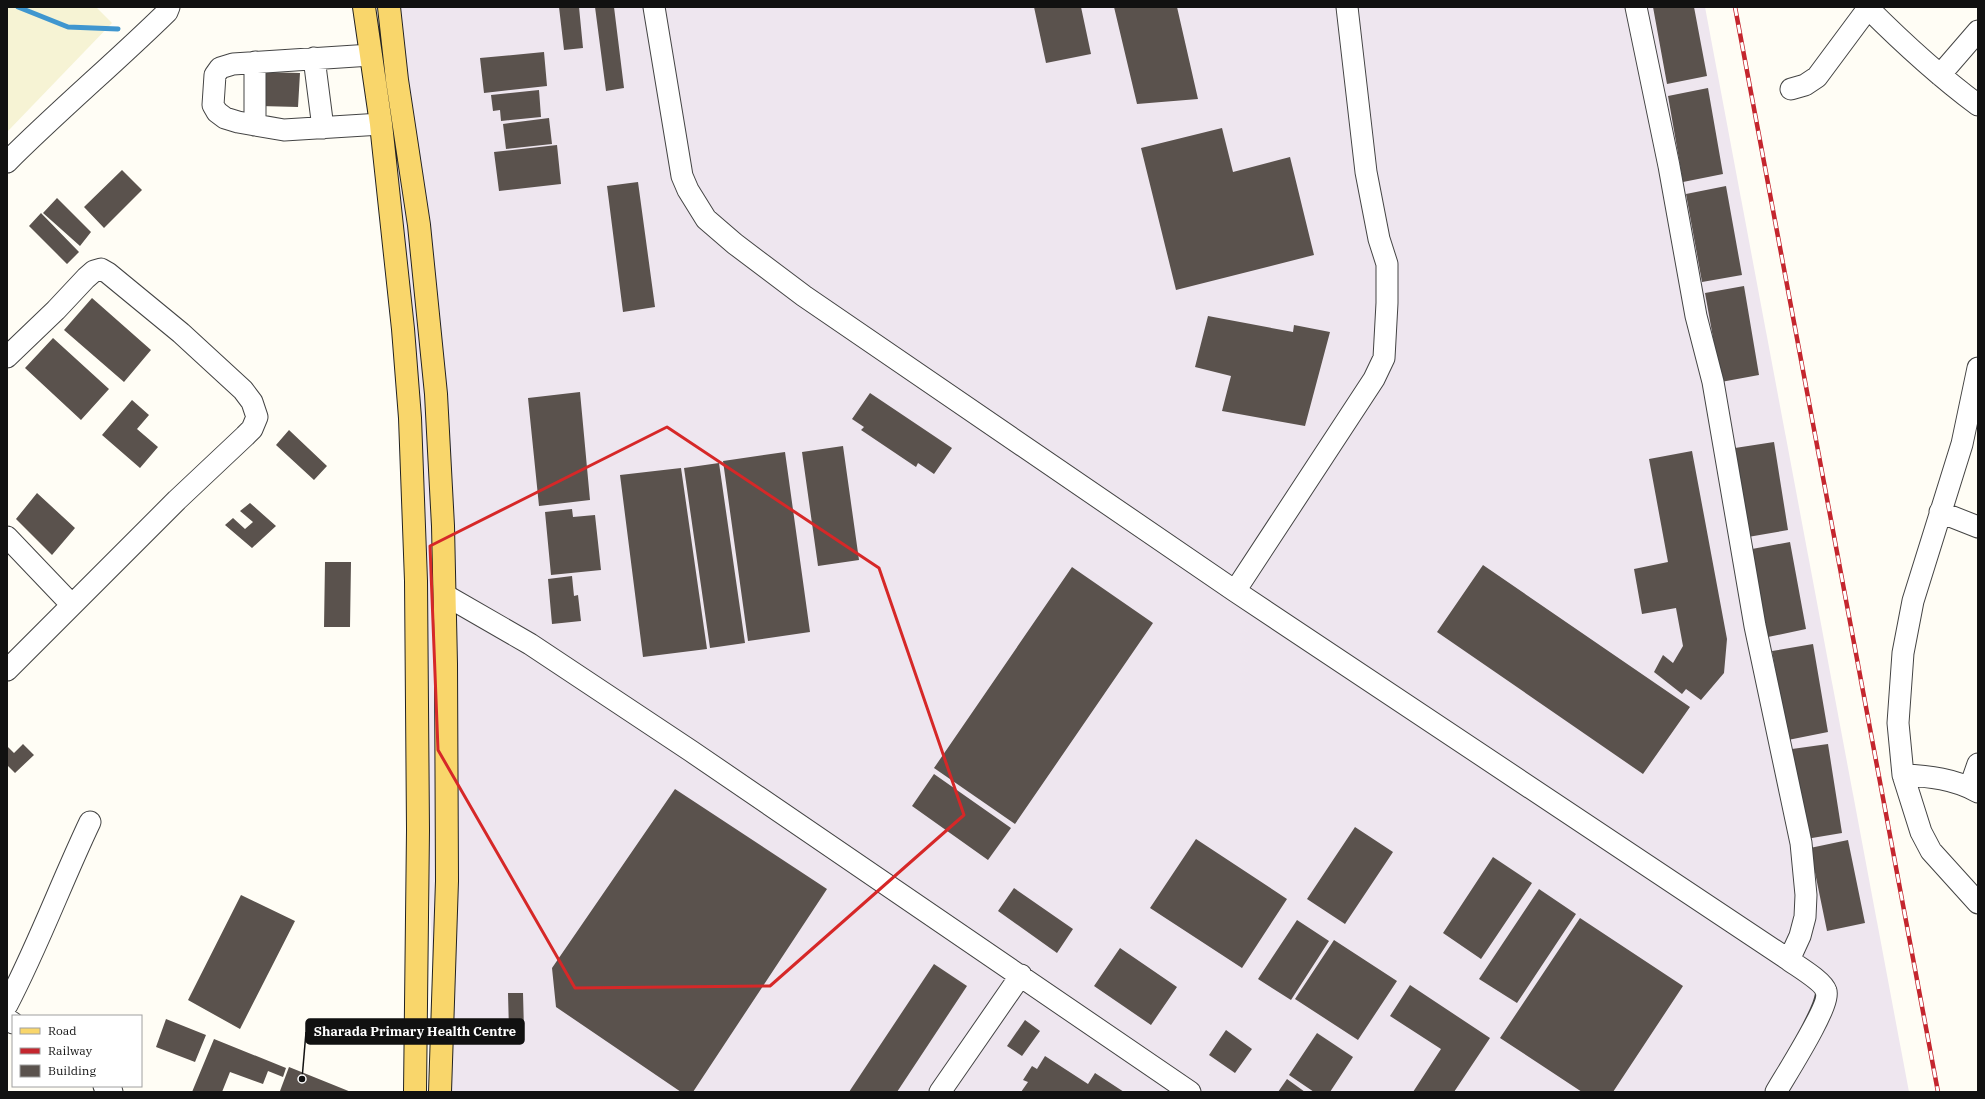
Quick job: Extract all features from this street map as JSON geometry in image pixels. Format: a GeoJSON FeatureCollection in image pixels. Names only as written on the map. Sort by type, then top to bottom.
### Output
{"type":"FeatureCollection","features":[{"type":"Feature","properties":{"kind":"main road"},"geometry":{"type":"LineString","coordinates":[[364,7],[381,124],[403,329],[410,418],[415,550],[418,830],[415,1092]]}},
{"type":"Feature","properties":{"kind":"main road"},"geometry":{"type":"LineString","coordinates":[[389,7],[397,80],[418,225],[436,394],[445,595],[446,881],[440,1092]]}},
{"type":"Feature","properties":{"kind":"street"},"geometry":{"type":"LineString","coordinates":[[654,7],[682,176],[692,197],[706,219],[735,244],[804,296],[1235,591],[1789,960],[1823,986],[1827,995],[1814,1027],[1776,1092]]}},
{"type":"Feature","properties":{"kind":"street"},"geometry":{"type":"LineString","coordinates":[[1235,591],[1374,379],[1384,358],[1387,304],[1387,264],[1379,239],[1366,172],[1347,7]]}},
{"type":"Feature","properties":{"kind":"street"},"geometry":{"type":"LineString","coordinates":[[1636,7],[1669,166],[1696,316],[1713,382],[1755,626],[1801,843],[1806,895],[1805,917],[1800,936],[1789,960]]}},
{"type":"Feature","properties":{"kind":"street"},"geometry":{"type":"LineString","coordinates":[[1791,89],[1805,84],[1817,77],[1869,8],[1895,35],[1940,75],[1978,105]]}},
{"type":"Feature","properties":{"kind":"street"},"geometry":{"type":"LineString","coordinates":[[7,162],[54,116],[134,45],[168,9]]}},
{"type":"Feature","properties":{"kind":"street"},"geometry":{"type":"LineString","coordinates":[[1940,75],[1978,30]]}},
{"type":"Feature","properties":{"kind":"street"},"geometry":{"type":"LineString","coordinates":[[371,54],[233,64],[220,68],[215,75],[213,106],[217,112],[225,118],[284,130],[381,124]]}},
{"type":"Feature","properties":{"kind":"street"},"geometry":{"type":"LineString","coordinates":[[314,58],[323,128]]}},
{"type":"Feature","properties":{"kind":"street"},"geometry":{"type":"LineString","coordinates":[[255,62],[255,125]]}},
{"type":"Feature","properties":{"kind":"street"},"geometry":{"type":"LineString","coordinates":[[7,357],[56,310],[86,278],[94,271],[101,269],[108,273],[174,328],[229,377],[248,396],[256,411],[255,422],[245,436],[71,604],[7,670]]}},
{"type":"Feature","properties":{"kind":"street"},"geometry":{"type":"LineString","coordinates":[[1978,368],[1970,401],[1970,444],[1940,512],[1913,601],[1903,653],[1898,723],[1903,775],[1921,832],[1931,851],[1978,903]]}},
{"type":"Feature","properties":{"kind":"street"},"geometry":{"type":"LineString","coordinates":[[1940,512],[1978,527]]}},
{"type":"Feature","properties":{"kind":"street"},"geometry":{"type":"LineString","coordinates":[[7,537],[71,604]]}},
{"type":"Feature","properties":{"kind":"street"},"geometry":{"type":"LineString","coordinates":[[445,595],[530,644],[828,843],[1190,1092]]}},
{"type":"Feature","properties":{"kind":"street"},"geometry":{"type":"LineString","coordinates":[[1903,775],[1930,776],[1974,790],[1978,764]]}},
{"type":"Feature","properties":{"kind":"street"},"geometry":{"type":"LineString","coordinates":[[7,1005],[45,928],[65,874],[90,822]]}},
{"type":"Feature","properties":{"kind":"street"},"geometry":{"type":"LineString","coordinates":[[940,1092],[1021,975]]}},
{"type":"Feature","properties":{"kind":"highlighted area"},"geometry":{"type":"Polygon","coordinates":[[[667,427],[879,568],[964,815],[770,986],[575,988],[438,750],[430,546],[667,427]]]}},
{"type":"Feature","properties":{"kind":"shaded area"},"geometry":{"type":"Polygon","coordinates":[[[7,7],[96,7],[112,23],[7,132],[7,7]]]}},
{"type":"Feature","properties":{"kind":"shaded area"},"geometry":{"type":"Polygon","coordinates":[[[391,7],[1705,7],[1909,1092],[438,1092],[391,7]]]}},
{"type":"Feature","properties":{"kind":"building"},"geometry":{"type":"Polygon","coordinates":[[[559,7],[579,7],[583,48],[564,50],[559,7]]]}},
{"type":"Feature","properties":{"kind":"building"},"geometry":{"type":"Polygon","coordinates":[[[595,7],[614,7],[624,88],[606,91],[595,7]]]}},
{"type":"Feature","properties":{"kind":"building"},"geometry":{"type":"Polygon","coordinates":[[[1034,7],[1081,7],[1091,54],[1046,63],[1034,7]]]}},
{"type":"Feature","properties":{"kind":"building"},"geometry":{"type":"Polygon","coordinates":[[[1114,7],[1177,7],[1198,99],[1137,104],[1114,7]]]}},
{"type":"Feature","properties":{"kind":"building"},"geometry":{"type":"Polygon","coordinates":[[[1653,7],[1694,7],[1707,76],[1667,84],[1653,7]]]}},
{"type":"Feature","properties":{"kind":"building"},"geometry":{"type":"Polygon","coordinates":[[[544,52],[547,86],[484,93],[480,58],[544,52]]]}},
{"type":"Feature","properties":{"kind":"building"},"geometry":{"type":"Polygon","coordinates":[[[261,72],[300,73],[298,107],[260,106],[261,72]]]}},
{"type":"Feature","properties":{"kind":"building"},"geometry":{"type":"Polygon","coordinates":[[[1708,88],[1723,174],[1683,182],[1668,96],[1708,88]]]}},
{"type":"Feature","properties":{"kind":"building"},"geometry":{"type":"Polygon","coordinates":[[[539,90],[541,117],[501,121],[500,110],[493,111],[491,95],[539,90]]]}},
{"type":"Feature","properties":{"kind":"building"},"geometry":{"type":"Polygon","coordinates":[[[549,118],[552,144],[506,149],[503,124],[549,118]]]}},
{"type":"Feature","properties":{"kind":"building"},"geometry":{"type":"Polygon","coordinates":[[[1222,128],[1233,172],[1290,157],[1314,255],[1176,290],[1141,148],[1222,128]]]}},
{"type":"Feature","properties":{"kind":"building"},"geometry":{"type":"Polygon","coordinates":[[[557,145],[561,184],[499,191],[494,152],[557,145]]]}},
{"type":"Feature","properties":{"kind":"building"},"geometry":{"type":"Polygon","coordinates":[[[122,170],[142,190],[104,228],[84,207],[122,170]]]}},
{"type":"Feature","properties":{"kind":"building"},"geometry":{"type":"Polygon","coordinates":[[[638,182],[655,307],[623,312],[607,186],[638,182]]]}},
{"type":"Feature","properties":{"kind":"building"},"geometry":{"type":"Polygon","coordinates":[[[1726,186],[1742,275],[1702,282],[1686,194],[1726,186]]]}},
{"type":"Feature","properties":{"kind":"building"},"geometry":{"type":"Polygon","coordinates":[[[57,198],[91,232],[80,246],[43,213],[57,198]]]}},
{"type":"Feature","properties":{"kind":"building"},"geometry":{"type":"Polygon","coordinates":[[[41,213],[79,252],[67,264],[29,226],[41,213]]]}},
{"type":"Feature","properties":{"kind":"building"},"geometry":{"type":"Polygon","coordinates":[[[1744,286],[1759,375],[1721,382],[1705,293],[1744,286]]]}},
{"type":"Feature","properties":{"kind":"building"},"geometry":{"type":"Polygon","coordinates":[[[92,298],[151,350],[124,382],[64,330],[92,298]]]}},
{"type":"Feature","properties":{"kind":"building"},"geometry":{"type":"Polygon","coordinates":[[[1208,316],[1293,332],[1294,325],[1330,332],[1305,426],[1222,411],[1231,376],[1195,367],[1208,316]]]}},
{"type":"Feature","properties":{"kind":"building"},"geometry":{"type":"Polygon","coordinates":[[[53,338],[109,389],[81,420],[25,368],[53,338]]]}},
{"type":"Feature","properties":{"kind":"building"},"geometry":{"type":"Polygon","coordinates":[[[580,392],[590,500],[539,506],[528,398],[580,392]]]}},
{"type":"Feature","properties":{"kind":"building"},"geometry":{"type":"Polygon","coordinates":[[[870,393],[952,448],[934,474],[918,463],[916,467],[861,430],[864,427],[852,419],[870,393]]]}},
{"type":"Feature","properties":{"kind":"building"},"geometry":{"type":"Polygon","coordinates":[[[132,400],[149,415],[137,429],[158,447],[140,468],[102,435],[132,400]]]}},
{"type":"Feature","properties":{"kind":"building"},"geometry":{"type":"Polygon","coordinates":[[[289,430],[327,466],[314,480],[276,445],[289,430]]]}},
{"type":"Feature","properties":{"kind":"building"},"geometry":{"type":"Polygon","coordinates":[[[1774,442],[1788,530],[1748,537],[1735,448],[1774,442]]]}},
{"type":"Feature","properties":{"kind":"building"},"geometry":{"type":"Polygon","coordinates":[[[843,446],[859,560],[818,566],[802,452],[843,446]]]}},
{"type":"Feature","properties":{"kind":"building"},"geometry":{"type":"Polygon","coordinates":[[[1692,451],[1727,639],[1724,673],[1701,700],[1686,689],[1682,694],[1654,672],[1663,655],[1673,663],[1683,646],[1676,608],[1642,614],[1634,569],[1668,562],[1649,459],[1692,451]]]}},
{"type":"Feature","properties":{"kind":"building"},"geometry":{"type":"Polygon","coordinates":[[[785,452],[810,632],[748,641],[723,461],[785,452]]]}},
{"type":"Feature","properties":{"kind":"building"},"geometry":{"type":"Polygon","coordinates":[[[719,463],[745,643],[710,648],[684,468],[719,463]]]}},
{"type":"Feature","properties":{"kind":"building"},"geometry":{"type":"Polygon","coordinates":[[[681,468],[707,649],[643,657],[620,475],[681,468]]]}},
{"type":"Feature","properties":{"kind":"building"},"geometry":{"type":"Polygon","coordinates":[[[37,493],[75,528],[52,555],[16,519],[37,493]]]}},
{"type":"Feature","properties":{"kind":"building"},"geometry":{"type":"Polygon","coordinates":[[[250,503],[276,526],[252,548],[225,525],[233,518],[245,529],[253,522],[240,511],[250,503]]]}},
{"type":"Feature","properties":{"kind":"building"},"geometry":{"type":"Polygon","coordinates":[[[572,509],[573,517],[595,515],[601,570],[551,575],[545,512],[572,509]]]}},
{"type":"Feature","properties":{"kind":"building"},"geometry":{"type":"Polygon","coordinates":[[[1790,542],[1806,629],[1768,637],[1752,549],[1790,542]]]}},
{"type":"Feature","properties":{"kind":"building"},"geometry":{"type":"Polygon","coordinates":[[[325,562],[351,562],[350,627],[324,627],[325,562]]]}},
{"type":"Feature","properties":{"kind":"building"},"geometry":{"type":"Polygon","coordinates":[[[1483,565],[1690,707],[1643,774],[1437,632],[1483,565]]]}},
{"type":"Feature","properties":{"kind":"building"},"geometry":{"type":"Polygon","coordinates":[[[1072,567],[1153,623],[1015,824],[934,768],[1072,567]]]}},
{"type":"Feature","properties":{"kind":"building"},"geometry":{"type":"Polygon","coordinates":[[[572,576],[574,596],[578,595],[581,621],[552,624],[548,579],[572,576]]]}},
{"type":"Feature","properties":{"kind":"building"},"geometry":{"type":"Polygon","coordinates":[[[1813,644],[1828,732],[1788,740],[1772,651],[1813,644]]]}},
{"type":"Feature","properties":{"kind":"building"},"geometry":{"type":"Polygon","coordinates":[[[23,744],[34,755],[15,773],[7,765],[7,746],[14,753],[23,744]]]}},
{"type":"Feature","properties":{"kind":"building"},"geometry":{"type":"Polygon","coordinates":[[[1828,744],[1842,833],[1806,839],[1792,749],[1828,744]]]}},
{"type":"Feature","properties":{"kind":"building"},"geometry":{"type":"Polygon","coordinates":[[[934,774],[1011,828],[988,860],[912,806],[934,774]]]}},
{"type":"Feature","properties":{"kind":"building"},"geometry":{"type":"Polygon","coordinates":[[[675,789],[827,889],[693,1092],[681,1092],[556,1007],[552,968],[675,789]]]}},
{"type":"Feature","properties":{"kind":"building"},"geometry":{"type":"Polygon","coordinates":[[[1355,827],[1393,852],[1345,924],[1307,899],[1355,827]]]}},
{"type":"Feature","properties":{"kind":"building"},"geometry":{"type":"Polygon","coordinates":[[[1196,839],[1287,899],[1242,968],[1150,908],[1196,839]]]}},
{"type":"Feature","properties":{"kind":"building"},"geometry":{"type":"Polygon","coordinates":[[[1848,840],[1865,923],[1827,931],[1810,848],[1848,840]]]}},
{"type":"Feature","properties":{"kind":"building"},"geometry":{"type":"Polygon","coordinates":[[[1493,857],[1532,883],[1481,959],[1443,933],[1493,857]]]}},
{"type":"Feature","properties":{"kind":"building"},"geometry":{"type":"Polygon","coordinates":[[[1014,888],[1073,929],[1057,953],[998,911],[1014,888]]]}},
{"type":"Feature","properties":{"kind":"building"},"geometry":{"type":"Polygon","coordinates":[[[1539,889],[1576,914],[1517,1003],[1479,979],[1539,889]]]}},
{"type":"Feature","properties":{"kind":"building"},"geometry":{"type":"Polygon","coordinates":[[[241,895],[295,921],[240,1029],[188,1000],[241,895]]]}},
{"type":"Feature","properties":{"kind":"building"},"geometry":{"type":"Polygon","coordinates":[[[1580,918],[1683,986],[1613,1092],[1582,1092],[1500,1038],[1580,918]]]}},
{"type":"Feature","properties":{"kind":"building"},"geometry":{"type":"Polygon","coordinates":[[[1297,920],[1329,941],[1291,1000],[1258,979],[1297,920]]]}},
{"type":"Feature","properties":{"kind":"building"},"geometry":{"type":"Polygon","coordinates":[[[1334,940],[1397,981],[1358,1040],[1295,999],[1334,940]]]}},
{"type":"Feature","properties":{"kind":"building"},"geometry":{"type":"Polygon","coordinates":[[[1120,948],[1177,987],[1151,1025],[1094,986],[1120,948]]]}},
{"type":"Feature","properties":{"kind":"building"},"geometry":{"type":"Polygon","coordinates":[[[934,964],[967,986],[897,1092],[849,1092],[934,964]]]}},
{"type":"Feature","properties":{"kind":"building"},"geometry":{"type":"Polygon","coordinates":[[[1410,985],[1490,1038],[1454,1092],[1413,1092],[1441,1049],[1390,1016],[1410,985]]]}},
{"type":"Feature","properties":{"kind":"building"},"geometry":{"type":"Polygon","coordinates":[[[508,993],[523,993],[524,1031],[509,1031],[508,993]]]}},
{"type":"Feature","properties":{"kind":"building"},"geometry":{"type":"Polygon","coordinates":[[[166,1019],[206,1035],[195,1062],[156,1047],[166,1019]]]}},
{"type":"Feature","properties":{"kind":"building"},"geometry":{"type":"Polygon","coordinates":[[[1025,1020],[1040,1031],[1022,1056],[1007,1046],[1025,1020]]]}},
{"type":"Feature","properties":{"kind":"building"},"geometry":{"type":"Polygon","coordinates":[[[1226,1030],[1252,1049],[1235,1073],[1209,1055],[1226,1030]]]}},
{"type":"Feature","properties":{"kind":"building"},"geometry":{"type":"Polygon","coordinates":[[[1317,1033],[1353,1057],[1330,1092],[1314,1092],[1289,1075],[1317,1033]]]}},
{"type":"Feature","properties":{"kind":"building"},"geometry":{"type":"Polygon","coordinates":[[[214,1039],[286,1068],[283,1077],[268,1071],[263,1084],[230,1072],[222,1092],[192,1092],[214,1039]]]}},
{"type":"Feature","properties":{"kind":"building"},"geometry":{"type":"Polygon","coordinates":[[[1045,1056],[1088,1084],[1095,1073],[1124,1092],[1021,1092],[1028,1082],[1023,1080],[1032,1066],[1037,1069],[1045,1056]]]}},
{"type":"Feature","properties":{"kind":"building"},"geometry":{"type":"Polygon","coordinates":[[[289,1067],[351,1092],[280,1091],[289,1067]]]}},
{"type":"Feature","properties":{"kind":"building"},"geometry":{"type":"Polygon","coordinates":[[[1287,1079],[1305,1092],[1278,1092],[1287,1079]]]}},
{"type":"Feature","properties":{"kind":"waterway"},"geometry":{"type":"LineString","coordinates":[[18,7],[68,27],[118,29]]}},
{"type":"Feature","properties":{"kind":"railway"},"geometry":{"type":"LineString","coordinates":[[1735,7],[1938,1092]]}},
{"type":"Feature","properties":{"kind":"place","name":"Sharada Primary Health Centre"},"geometry":{"type":"Point","coordinates":[302,1079]}}]}
